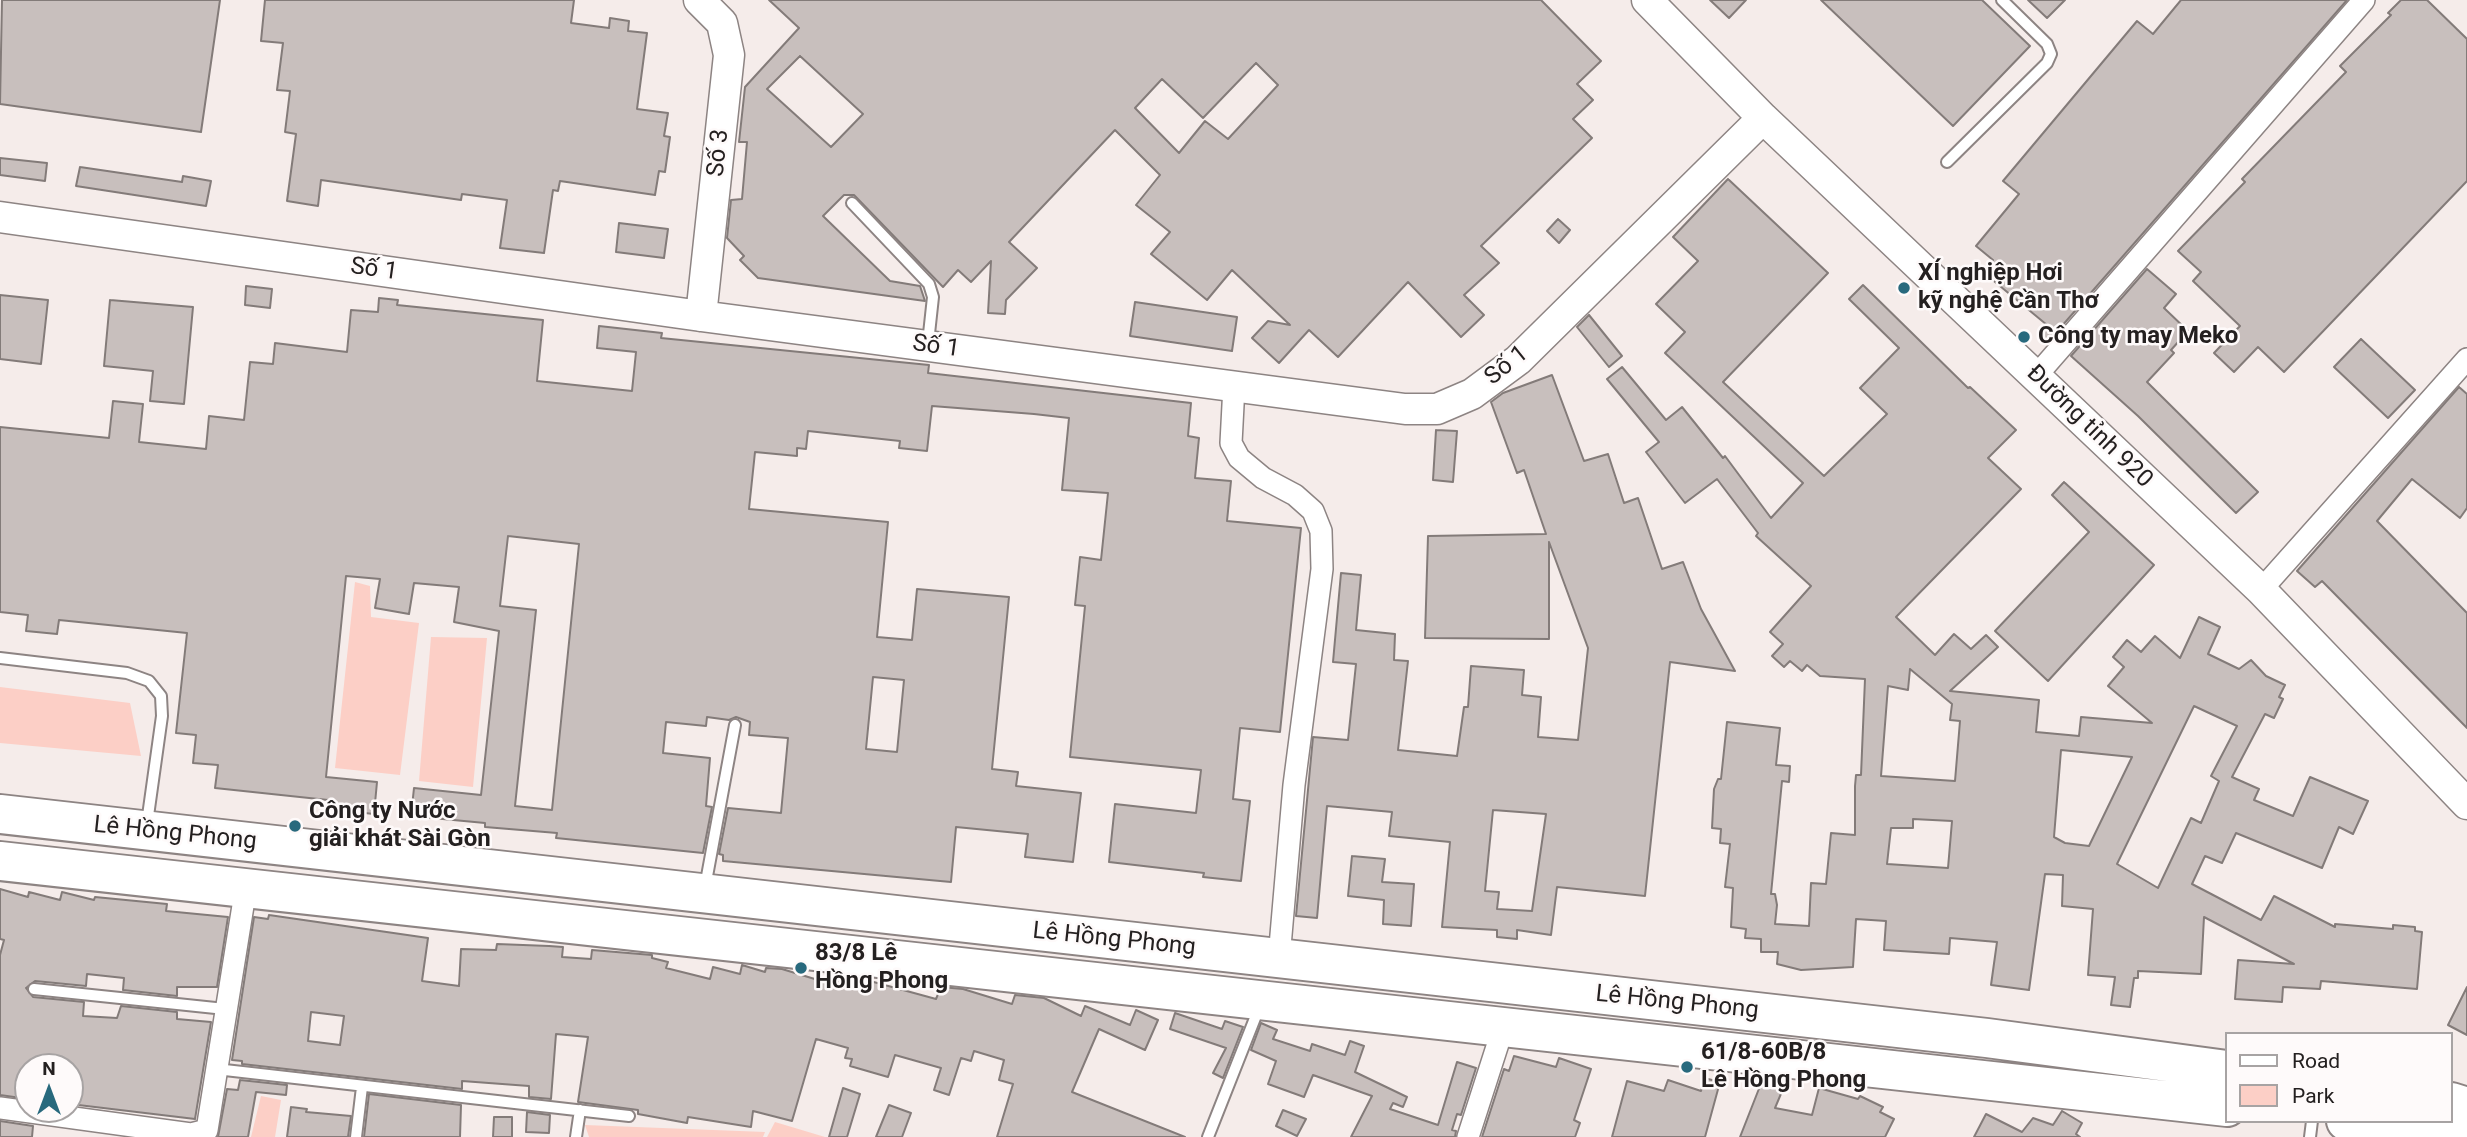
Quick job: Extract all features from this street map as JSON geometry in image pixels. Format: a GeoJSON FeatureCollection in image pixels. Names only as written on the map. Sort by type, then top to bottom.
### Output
{"type":"FeatureCollection","features":[{"type":"Feature","properties":{"kind":"highway","name":"Lê Hồng Phong"},"geometry":{"type":"LineString","coordinates":[[0,814],[1987,1038],[2226,1070]]}},
{"type":"Feature","properties":{"kind":"highway","name":"Lê Hồng Phong"},"geometry":{"type":"LineString","coordinates":[[0,861],[1504,1025],[2226,1107]]}},
{"type":"Feature","properties":{"kind":"highway"},"geometry":{"type":"LineString","coordinates":[[2359,1123],[2452,1137]]}},
{"type":"Feature","properties":{"kind":"street","name":"Số 3"},"geometry":{"type":"LineString","coordinates":[[699,0],[722,23],[729,55],[701,316]]}},
{"type":"Feature","properties":{"kind":"street","name":"Đường tỉnh 920"},"geometry":{"type":"LineString","coordinates":[[1647,0],[1763,118],[2261,590],[2466,803]]}},
{"type":"Feature","properties":{"kind":"street"},"geometry":{"type":"LineString","coordinates":[[2036,376],[2364,0]]}},
{"type":"Feature","properties":{"kind":"street","name":"Số 1"},"geometry":{"type":"LineString","coordinates":[[0,217],[701,316],[1405,409],[1437,409],[1472,394],[1518,360],[1763,118]]}},
{"type":"Feature","properties":{"kind":"street"},"geometry":{"type":"LineString","coordinates":[[2261,590],[2467,359]]}},
{"type":"Feature","properties":{"kind":"street"},"geometry":{"type":"LineString","coordinates":[[1234,386],[1231,443],[1239,458],[1263,478],[1295,495],[1313,511],[1321,531],[1322,569],[1294,785],[1279,958]]}},
{"type":"Feature","properties":{"kind":"street"},"geometry":{"type":"LineString","coordinates":[[0,1108],[201,1134],[211,1124],[216,1069],[246,887]]}},
{"type":"Feature","properties":{"kind":"street"},"geometry":{"type":"LineString","coordinates":[[1468,1137],[1476,1119],[1504,1025]]}},
{"type":"Feature","properties":{"kind":"lane"},"geometry":{"type":"LineString","coordinates":[[1947,162],[2048,64],[2051,54],[2047,44],[2002,0]]}},
{"type":"Feature","properties":{"kind":"lane"},"geometry":{"type":"LineString","coordinates":[[852,203],[929,284],[933,297],[927,346]]}},
{"type":"Feature","properties":{"kind":"lane"},"geometry":{"type":"LineString","coordinates":[[0,658],[127,673],[149,681],[161,696],[162,716],[146,831]]}},
{"type":"Feature","properties":{"kind":"lane"},"geometry":{"type":"LineString","coordinates":[[704,894],[735,725]]}},
{"type":"Feature","properties":{"kind":"lane"},"geometry":{"type":"LineString","coordinates":[[34,989],[225,1009]]}},
{"type":"Feature","properties":{"kind":"lane"},"geometry":{"type":"LineString","coordinates":[[1208,1137],[1263,999]]}},
{"type":"Feature","properties":{"kind":"lane"},"geometry":{"type":"LineString","coordinates":[[216,1069],[629,1116]]}},
{"type":"Feature","properties":{"kind":"lane"},"geometry":{"type":"LineString","coordinates":[[356,1137],[362,1087]]}},
{"type":"Feature","properties":{"kind":"lane"},"geometry":{"type":"LineString","coordinates":[[576,1137],[580,1110]]}},
{"type":"Feature","properties":{"kind":"green space"},"geometry":{"type":"Polygon","coordinates":[[[355,582],[370,586],[371,617],[419,623],[400,775],[335,768],[355,582]]]}},
{"type":"Feature","properties":{"kind":"green space"},"geometry":{"type":"Polygon","coordinates":[[[431,637],[487,638],[473,787],[419,781],[431,637]]]}},
{"type":"Feature","properties":{"kind":"green space"},"geometry":{"type":"Polygon","coordinates":[[[0,687],[130,703],[141,756],[0,743],[0,687]]]}},
{"type":"Feature","properties":{"kind":"green space"},"geometry":{"type":"Polygon","coordinates":[[[261,1096],[281,1100],[275,1137],[251,1137],[261,1096]]]}},
{"type":"Feature","properties":{"kind":"green space"},"geometry":{"type":"Polygon","coordinates":[[[775,1122],[825,1137],[767,1137],[775,1122]]]}},
{"type":"Feature","properties":{"kind":"green space"},"geometry":{"type":"Polygon","coordinates":[[[585,1125],[765,1132],[763,1137],[589,1137],[585,1125]]]}},
{"type":"Feature","properties":{"kind":"building"},"geometry":{"type":"Polygon","coordinates":[[[2,0],[220,0],[201,132],[0,104],[2,0]]]}},
{"type":"Feature","properties":{"kind":"building"},"geometry":{"type":"Polygon","coordinates":[[[265,0],[574,0],[571,23],[609,28],[610,18],[629,21],[628,31],[647,33],[637,109],[668,113],[664,136],[670,137],[665,172],[659,171],[655,195],[560,181],[558,191],[553,190],[544,253],[500,248],[507,200],[462,194],[461,200],[321,180],[318,206],[287,201],[296,134],[285,132],[290,91],[277,90],[283,43],[261,41],[265,0]]]}},
{"type":"Feature","properties":{"kind":"building"},"geometry":{"type":"Polygon","coordinates":[[[769,0],[1541,0],[1601,61],[1577,84],[1593,100],[1573,119],[1592,138],[1481,246],[1499,263],[1464,295],[1484,315],[1461,337],[1408,282],[1338,357],[1309,330],[1279,363],[1252,338],[1268,321],[1290,325],[1232,270],[1207,300],[1151,254],[1170,232],[1136,205],[1160,175],[1115,130],[1009,242],[1037,268],[1006,300],[1005,314],[988,313],[991,261],[971,282],[958,270],[943,287],[854,195],[844,195],[823,216],[890,281],[920,286],[925,301],[758,278],[740,260],[744,256],[727,238],[731,200],[742,199],[747,142],[739,142],[745,87],[799,28],[769,0]],[[800,56],[767,89],[831,147],[863,114],[800,56]],[[1256,63],[1203,118],[1162,79],[1135,108],[1179,153],[1205,121],[1228,139],[1278,85],[1256,63]]]}},
{"type":"Feature","properties":{"kind":"building"},"geometry":{"type":"Polygon","coordinates":[[[1710,0],[1746,0],[1729,18],[1710,0]]]}},
{"type":"Feature","properties":{"kind":"building"},"geometry":{"type":"Polygon","coordinates":[[[1821,0],[1982,0],[2030,46],[1953,126],[1821,0]]]}},
{"type":"Feature","properties":{"kind":"building"},"geometry":{"type":"Polygon","coordinates":[[[2028,0],[2065,0],[2047,18],[2028,0]]]}},
{"type":"Feature","properties":{"kind":"building"},"geometry":{"type":"Polygon","coordinates":[[[2181,0],[2347,0],[2047,343],[2038,336],[2047,325],[1983,272],[1993,260],[1976,246],[2019,194],[2003,181],[2137,21],[2153,34],[2181,0]]]}},
{"type":"Feature","properties":{"kind":"building"},"geometry":{"type":"Polygon","coordinates":[[[2401,0],[2427,0],[2467,39],[2467,181],[2284,372],[2258,347],[2234,372],[2214,353],[2240,326],[2193,281],[2201,272],[2178,251],[2245,182],[2242,179],[2346,72],[2340,66],[2391,15],[2388,13],[2401,0]]]}},
{"type":"Feature","properties":{"kind":"building"},"geometry":{"type":"Polygon","coordinates":[[[0,158],[47,163],[45,181],[0,175],[0,158]]]}},
{"type":"Feature","properties":{"kind":"building"},"geometry":{"type":"Polygon","coordinates":[[[80,167],[182,182],[183,176],[211,181],[206,206],[76,186],[80,167]]]}},
{"type":"Feature","properties":{"kind":"building"},"geometry":{"type":"Polygon","coordinates":[[[1728,179],[1828,273],[1723,382],[1824,476],[1887,414],[1860,388],[1899,348],[1849,299],[1863,285],[1968,388],[2016,430],[1988,458],[2021,489],[1896,617],[1935,655],[1954,634],[1971,649],[1986,635],[1998,647],[1950,691],[2039,700],[2036,732],[2079,736],[2081,717],[2152,723],[2108,686],[2124,667],[2113,657],[2127,640],[2141,652],[2155,636],[2180,658],[2199,617],[2220,627],[2208,654],[2239,669],[2251,660],[2266,676],[2285,685],[2279,697],[2283,699],[2274,718],[2265,714],[2232,777],[2259,789],[2254,800],[2293,816],[2310,777],[2368,801],[2353,834],[2339,827],[2322,868],[2236,833],[2222,863],[2205,856],[2192,884],[2261,920],[2274,896],[2335,927],[2335,924],[2393,929],[2393,925],[2415,927],[2415,931],[2422,932],[2417,989],[2321,981],[2320,989],[2283,987],[2282,1002],[2235,999],[2238,960],[2294,964],[2204,917],[2201,974],[2138,971],[2138,978],[2134,978],[2130,1007],[2111,1005],[2115,977],[2088,975],[2093,909],[2062,906],[2063,875],[2045,874],[2029,990],[1991,985],[1997,942],[1950,938],[1949,954],[1884,950],[1886,921],[1856,919],[1853,967],[1801,970],[1777,964],[1778,952],[1761,952],[1761,939],[1745,938],[1746,929],[1731,927],[1733,888],[1725,887],[1730,844],[1720,843],[1721,829],[1712,828],[1714,789],[1718,779],[1721,779],[1727,722],[1780,728],[1776,765],[1790,766],[1789,782],[1782,781],[1771,894],[1775,894],[1777,905],[1775,924],[1809,926],[1811,883],[1826,884],[1831,833],[1855,835],[1855,786],[1856,775],[1861,775],[1865,679],[1820,676],[1807,665],[1802,671],[1790,661],[1784,667],[1772,656],[1783,644],[1770,632],[1811,586],[1756,536],[1758,533],[1717,479],[1685,503],[1646,452],[1659,442],[1607,379],[1622,367],[1666,420],[1682,407],[1723,458],[1725,456],[1771,518],[1803,483],[1665,353],[1685,332],[1656,304],[1698,261],[1673,237],[1728,179]],[[1910,669],[1908,690],[1888,686],[1881,776],[1955,781],[1960,721],[1950,720],[1952,704],[1910,669]],[[2194,706],[2117,864],[2158,888],[2191,818],[2201,823],[2219,781],[2211,776],[2237,726],[2194,706]],[[2061,750],[2054,837],[2065,843],[2089,846],[2132,757],[2061,750]],[[1913,819],[1913,828],[1891,828],[1887,864],[1948,868],[1952,821],[1913,819]]]}},
{"type":"Feature","properties":{"kind":"building"},"geometry":{"type":"Polygon","coordinates":[[[1558,219],[1570,230],[1559,243],[1547,231],[1558,219]]]}},
{"type":"Feature","properties":{"kind":"building"},"geometry":{"type":"Polygon","coordinates":[[[619,223],[668,229],[664,258],[616,252],[619,223]]]}},
{"type":"Feature","properties":{"kind":"building"},"geometry":{"type":"Polygon","coordinates":[[[2147,269],[2176,294],[2164,308],[2188,331],[2171,350],[2174,353],[2147,382],[2258,492],[2236,513],[2138,416],[2071,356],[2147,269]]]}},
{"type":"Feature","properties":{"kind":"building"},"geometry":{"type":"Polygon","coordinates":[[[246,286],[272,289],[270,308],[245,305],[246,286]]]}},
{"type":"Feature","properties":{"kind":"building"},"geometry":{"type":"Polygon","coordinates":[[[0,295],[48,300],[41,364],[0,359],[0,295]]]}},
{"type":"Feature","properties":{"kind":"building"},"geometry":{"type":"Polygon","coordinates":[[[379,298],[398,300],[397,305],[543,320],[537,381],[632,391],[636,352],[597,348],[599,326],[662,333],[661,338],[929,365],[928,373],[1191,403],[1188,436],[1199,438],[1195,478],[1231,481],[1227,521],[1301,528],[1280,732],[1240,728],[1233,799],[1250,801],[1241,881],[1203,877],[1204,873],[1109,862],[1115,804],[1196,813],[1201,770],[1070,757],[1085,606],[1075,605],[1080,557],[1101,560],[1108,493],[1062,490],[1069,418],[1034,414],[932,406],[927,451],[899,448],[900,441],[808,431],[806,449],[797,448],[797,456],[755,452],[749,509],[888,522],[877,637],[912,640],[917,589],[1009,597],[992,769],[1018,772],[1016,786],[1081,793],[1073,862],[1025,857],[1028,834],[956,827],[951,882],[723,861],[723,855],[719,854],[728,808],[781,813],[788,738],[749,735],[750,722],[736,717],[729,720],[707,717],[706,726],[666,722],[663,753],[710,758],[706,806],[712,807],[703,853],[556,838],[557,833],[485,827],[485,823],[411,816],[414,788],[481,795],[499,631],[454,622],[459,587],[414,583],[409,614],[375,608],[380,579],[346,576],[326,777],[377,782],[374,814],[327,809],[328,800],[215,788],[218,765],[193,763],[196,735],[176,733],[187,633],[59,620],[57,634],[26,631],[28,615],[0,612],[0,427],[109,438],[113,401],[143,404],[139,442],[206,449],[209,416],[244,420],[250,362],[273,364],[275,343],[347,352],[351,310],[378,312],[379,298]],[[508,536],[500,606],[536,610],[515,806],[552,810],[579,544],[508,536]],[[873,677],[866,749],[897,752],[904,680],[873,677]]]}},
{"type":"Feature","properties":{"kind":"building"},"geometry":{"type":"Polygon","coordinates":[[[110,300],[193,307],[184,404],[150,401],[153,371],[104,366],[110,300]]]}},
{"type":"Feature","properties":{"kind":"building"},"geometry":{"type":"Polygon","coordinates":[[[1135,302],[1237,317],[1232,351],[1130,336],[1135,302]]]}},
{"type":"Feature","properties":{"kind":"building"},"geometry":{"type":"Polygon","coordinates":[[[1589,315],[1622,356],[1609,367],[1577,327],[1589,315]]]}},
{"type":"Feature","properties":{"kind":"building"},"geometry":{"type":"Polygon","coordinates":[[[2361,339],[2415,390],[2388,418],[2334,367],[2361,339]]]}},
{"type":"Feature","properties":{"kind":"building"},"geometry":{"type":"Polygon","coordinates":[[[1552,375],[1584,461],[1608,454],[1624,503],[1638,498],[1662,569],[1683,562],[1701,609],[1735,671],[1670,662],[1645,896],[1557,887],[1551,935],[1517,930],[1517,939],[1497,937],[1497,930],[1442,927],[1450,842],[1389,836],[1392,812],[1327,806],[1317,918],[1296,916],[1313,737],[1348,740],[1356,664],[1333,662],[1341,573],[1361,575],[1356,630],[1395,634],[1394,660],[1408,661],[1398,750],[1457,756],[1464,707],[1468,707],[1471,666],[1524,670],[1522,695],[1541,697],[1538,737],[1578,740],[1588,648],[1549,542],[1549,639],[1425,638],[1428,536],[1546,534],[1524,470],[1517,473],[1491,402],[1503,393],[1552,375]],[[1493,810],[1485,891],[1499,892],[1497,909],[1532,911],[1546,814],[1493,810]]]}},
{"type":"Feature","properties":{"kind":"building"},"geometry":{"type":"Polygon","coordinates":[[[2459,387],[2467,394],[2467,508],[2460,518],[2412,479],[2377,521],[2467,613],[2467,728],[2322,581],[2315,587],[2297,571],[2459,387]]]}},
{"type":"Feature","properties":{"kind":"building"},"geometry":{"type":"Polygon","coordinates":[[[1436,430],[1457,431],[1453,482],[1433,480],[1436,430]]]}},
{"type":"Feature","properties":{"kind":"building"},"geometry":{"type":"Polygon","coordinates":[[[2064,482],[2154,565],[2048,681],[1995,631],[2089,532],[2052,495],[2064,482]]]}},
{"type":"Feature","properties":{"kind":"building"},"geometry":{"type":"Polygon","coordinates":[[[1352,856],[1385,859],[1382,882],[1414,884],[1411,926],[1383,924],[1384,900],[1348,896],[1352,856]]]}},
{"type":"Feature","properties":{"kind":"building"},"geometry":{"type":"Polygon","coordinates":[[[0,889],[28,897],[29,892],[60,900],[62,892],[94,900],[95,897],[167,904],[166,911],[228,917],[217,987],[177,987],[177,996],[123,990],[124,978],[87,974],[86,986],[35,981],[26,988],[33,997],[84,1002],[83,1016],[117,1018],[121,1006],[177,1012],[177,1019],[211,1022],[195,1119],[84,1106],[84,1053],[14,1053],[14,1097],[0,1095],[0,955],[4,940],[0,939],[0,889]]]}},
{"type":"Feature","properties":{"kind":"building"},"geometry":{"type":"Polygon","coordinates":[[[269,915],[428,938],[422,981],[459,986],[461,949],[496,950],[497,944],[563,947],[562,957],[591,959],[592,950],[652,955],[652,958],[668,962],[666,968],[710,979],[713,967],[740,974],[742,965],[765,972],[766,968],[782,969],[818,980],[819,976],[867,989],[870,981],[936,999],[941,987],[963,989],[1012,1004],[1015,995],[1044,998],[1081,1016],[1085,1006],[1130,1025],[1136,1010],[1158,1020],[1145,1050],[1099,1029],[1072,1092],[1185,1137],[997,1137],[1013,1084],[999,1080],[1004,1060],[974,1051],[971,1061],[961,1058],[949,1095],[934,1090],[941,1068],[895,1055],[888,1077],[850,1066],[852,1059],[845,1058],[848,1048],[816,1039],[792,1121],[753,1111],[751,1127],[688,1117],[687,1123],[638,1114],[638,1110],[578,1102],[588,1037],[556,1034],[551,1099],[529,1097],[529,1086],[462,1081],[462,1089],[242,1064],[242,1061],[232,1060],[254,917],[268,919],[269,915]],[[311,1012],[308,1041],[340,1045],[344,1016],[311,1012]]]}},
{"type":"Feature","properties":{"kind":"building"},"geometry":{"type":"Polygon","coordinates":[[[2467,987],[2467,1035],[2448,1025],[2467,987]]]}},
{"type":"Feature","properties":{"kind":"building"},"geometry":{"type":"Polygon","coordinates":[[[1175,1013],[1222,1029],[1225,1021],[1243,1027],[1223,1078],[1213,1073],[1226,1048],[1170,1029],[1175,1013]]]}},
{"type":"Feature","properties":{"kind":"building"},"geometry":{"type":"Polygon","coordinates":[[[1261,1023],[1277,1030],[1273,1039],[1310,1051],[1312,1044],[1345,1055],[1350,1041],[1364,1046],[1355,1072],[1407,1097],[1403,1107],[1393,1103],[1390,1109],[1438,1125],[1457,1062],[1476,1068],[1461,1115],[1457,1114],[1452,1130],[1456,1131],[1455,1137],[1351,1137],[1372,1096],[1313,1075],[1304,1097],[1268,1084],[1276,1061],[1251,1050],[1261,1023]]]}},
{"type":"Feature","properties":{"kind":"building"},"geometry":{"type":"Polygon","coordinates":[[[1514,1056],[1556,1067],[1559,1058],[1591,1069],[1574,1120],[1580,1123],[1575,1137],[1482,1137],[1504,1069],[1509,1071],[1514,1056]]]}},
{"type":"Feature","properties":{"kind":"building"},"geometry":{"type":"Polygon","coordinates":[[[1704,1078],[1720,1082],[1705,1137],[1612,1137],[1627,1081],[1664,1091],[1668,1080],[1701,1091],[1704,1078]]]}},
{"type":"Feature","properties":{"kind":"building"},"geometry":{"type":"Polygon","coordinates":[[[240,1080],[287,1085],[286,1095],[256,1092],[248,1137],[218,1137],[227,1089],[238,1090],[240,1080]]]}},
{"type":"Feature","properties":{"kind":"building"},"geometry":{"type":"Polygon","coordinates":[[[1762,1081],[1783,1089],[1775,1108],[1812,1115],[1819,1088],[1858,1099],[1860,1096],[1883,1107],[1880,1112],[1894,1119],[1885,1137],[1740,1137],[1762,1081]]]}},
{"type":"Feature","properties":{"kind":"building"},"geometry":{"type":"Polygon","coordinates":[[[843,1088],[860,1094],[847,1137],[829,1137],[843,1088]]]}},
{"type":"Feature","properties":{"kind":"building"},"geometry":{"type":"Polygon","coordinates":[[[369,1094],[461,1105],[460,1137],[364,1137],[369,1094]]]}},
{"type":"Feature","properties":{"kind":"building"},"geometry":{"type":"Polygon","coordinates":[[[889,1105],[911,1113],[902,1137],[876,1137],[889,1105]]]}},
{"type":"Feature","properties":{"kind":"building"},"geometry":{"type":"Polygon","coordinates":[[[291,1107],[307,1109],[306,1112],[351,1116],[348,1137],[287,1137],[291,1107]]]}},
{"type":"Feature","properties":{"kind":"building"},"geometry":{"type":"Polygon","coordinates":[[[1283,1110],[1306,1119],[1297,1136],[1276,1126],[1283,1110]]]}},
{"type":"Feature","properties":{"kind":"building"},"geometry":{"type":"Polygon","coordinates":[[[2062,1111],[2082,1123],[2076,1134],[2080,1137],[1974,1137],[1986,1114],[2022,1132],[2033,1118],[2053,1125],[2062,1111]]]}},
{"type":"Feature","properties":{"kind":"building"},"geometry":{"type":"Polygon","coordinates":[[[527,1112],[550,1115],[549,1133],[526,1132],[527,1112]]]}},
{"type":"Feature","properties":{"kind":"building"},"geometry":{"type":"Polygon","coordinates":[[[494,1117],[512,1117],[512,1137],[493,1137],[494,1117]]]}},
{"type":"Feature","properties":{"kind":"building"},"geometry":{"type":"Polygon","coordinates":[[[0,1121],[33,1126],[32,1137],[0,1137],[0,1121]]]}},
{"type":"Feature","properties":{"kind":"place","name":"XÍ nghiệp Hơi kỹ nghệ Cần Thơ"},"geometry":{"type":"Point","coordinates":[1904,288]}},
{"type":"Feature","properties":{"kind":"place","name":"Công ty may Meko"},"geometry":{"type":"Point","coordinates":[2024,337]}},
{"type":"Feature","properties":{"kind":"place","name":"Công ty Nước giải khát Sài Gòn"},"geometry":{"type":"Point","coordinates":[295,826]}},
{"type":"Feature","properties":{"kind":"place","name":"83/8 Lê Hồng Phong"},"geometry":{"type":"Point","coordinates":[801,968]}},
{"type":"Feature","properties":{"kind":"place","name":"61/8-60B/8 Lê Hồng Phong"},"geometry":{"type":"Point","coordinates":[1687,1067]}}]}
